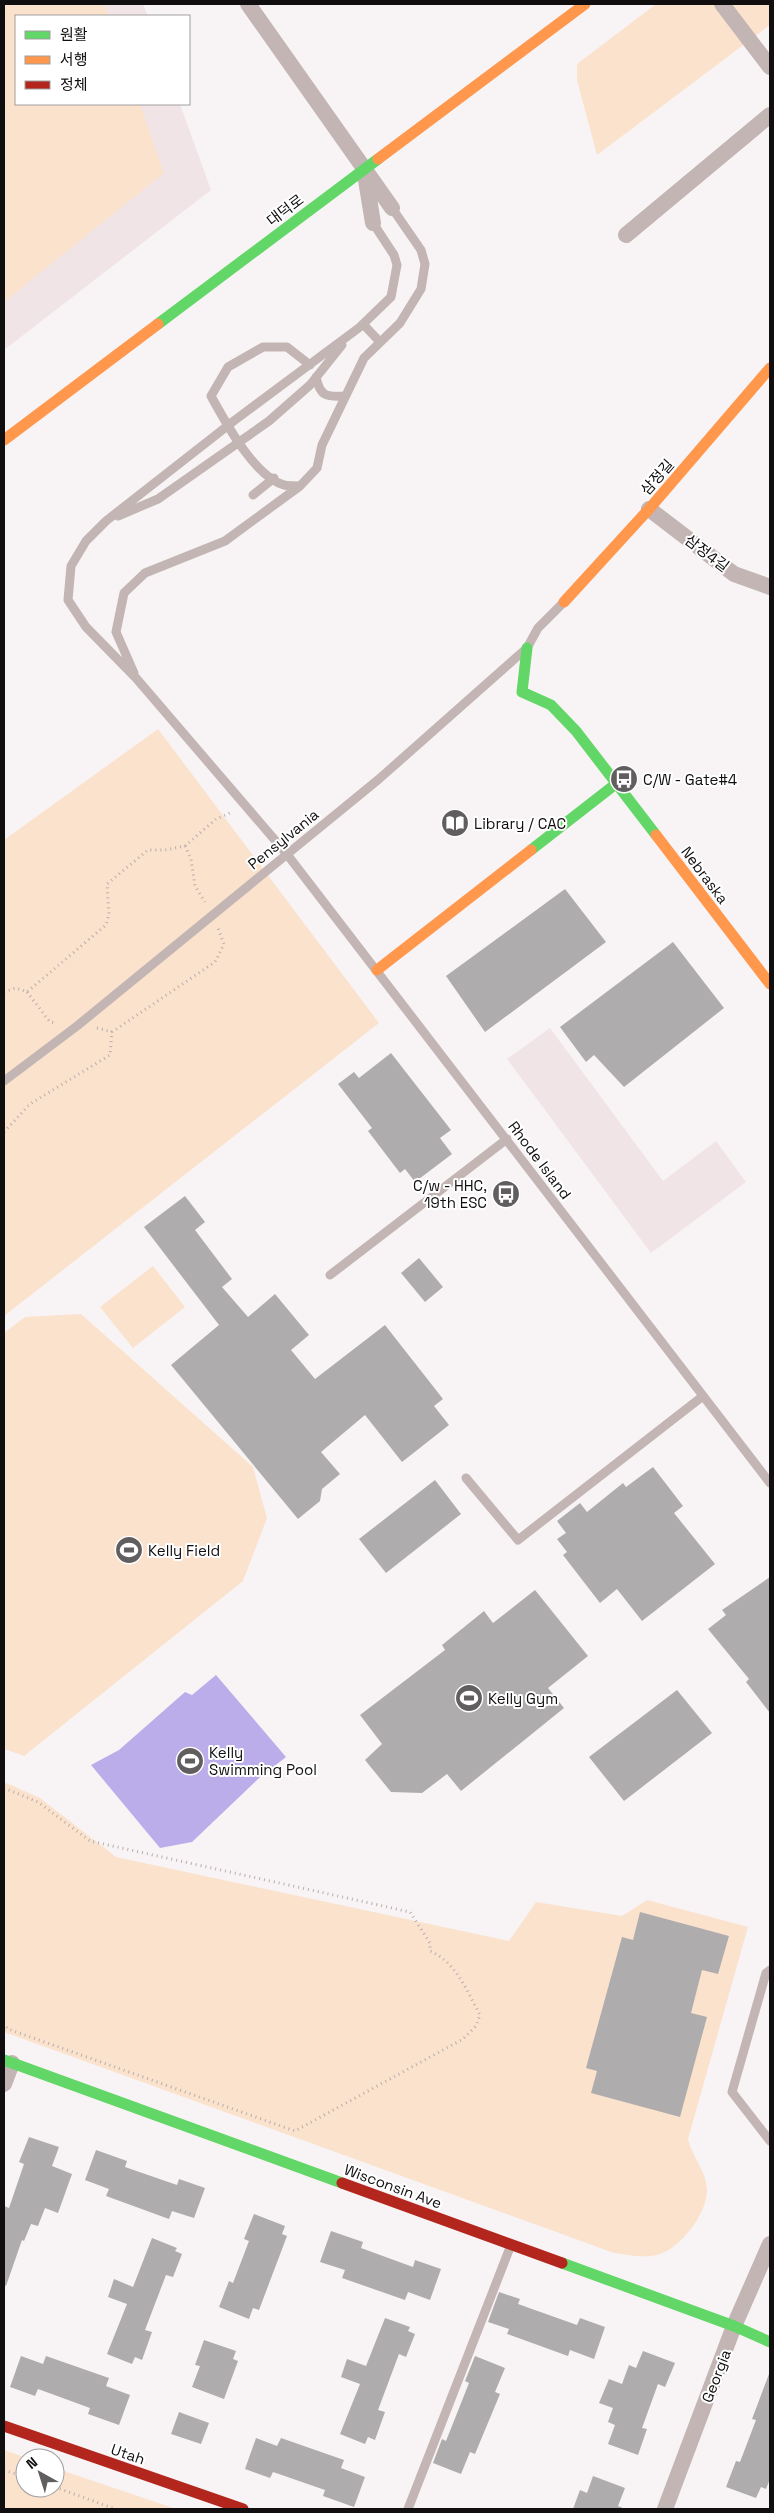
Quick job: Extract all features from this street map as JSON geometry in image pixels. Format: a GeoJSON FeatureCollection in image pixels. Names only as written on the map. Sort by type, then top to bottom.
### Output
{"type":"FeatureCollection","features":[{"type":"Feature","properties":{"kind":"street"},"geometry":{"type":"LineString","coordinates":[[248,4],[392,208]]}},
{"type":"Feature","properties":{"kind":"street","name":"대덕로"},"geometry":{"type":"LineString","coordinates":[[4,440],[585,4]]}},
{"type":"Feature","properties":{"kind":"street"},"geometry":{"type":"LineString","coordinates":[[722,4],[770,67]]}},
{"type":"Feature","properties":{"kind":"street"},"geometry":{"type":"LineString","coordinates":[[626,235],[770,115]]}},
{"type":"Feature","properties":{"kind":"street"},"geometry":{"type":"LineString","coordinates":[[364,170],[373,224]]}},
{"type":"Feature","properties":{"kind":"street","name":"삼정길"},"geometry":{"type":"LineString","coordinates":[[564,602],[649,509],[770,368]]}},
{"type":"Feature","properties":{"kind":"street","name":"삼정4길"},"geometry":{"type":"LineString","coordinates":[[649,509],[734,574],[770,588]]}},
{"type":"Feature","properties":{"kind":"street","name":"Nebraska"},"geometry":{"type":"LineString","coordinates":[[527,648],[522,692],[551,705],[576,731],[770,984]]}},
{"type":"Feature","properties":{"kind":"street"},"geometry":{"type":"LineString","coordinates":[[377,970],[617,783]]}},
{"type":"Feature","properties":{"kind":"street"},"geometry":{"type":"LineString","coordinates":[[4,2084],[8,2061]]}},
{"type":"Feature","properties":{"kind":"street","name":"Wisconsin Ave"},"geometry":{"type":"LineString","coordinates":[[8,2061],[734,2326],[770,2342]]}},
{"type":"Feature","properties":{"kind":"street","name":"Georgia"},"geometry":{"type":"LineString","coordinates":[[666,2509],[734,2326],[770,2244]]}},
{"type":"Feature","properties":{"kind":"street","name":"Utah"},"geometry":{"type":"LineString","coordinates":[[4,2426],[243,2509]]}},
{"type":"Feature","properties":{"kind":"lane"},"geometry":{"type":"LineString","coordinates":[[136,678],[116,632],[124,593],[145,573],[225,541],[300,486],[317,468],[322,445],[364,358],[379,341],[400,323],[421,289],[425,264],[421,250],[392,208]]}},
{"type":"Feature","properties":{"kind":"lane"},"geometry":{"type":"LineString","coordinates":[[136,678],[86,627],[68,600],[71,566],[86,541],[106,521],[352,333],[391,297],[397,265],[394,255],[373,224]]}},
{"type":"Feature","properties":{"kind":"lane"},"geometry":{"type":"LineString","coordinates":[[363,324],[379,341]]}},
{"type":"Feature","properties":{"kind":"lane"},"geometry":{"type":"LineString","coordinates":[[106,521],[158,499],[269,421],[316,377],[352,333]]}},
{"type":"Feature","properties":{"kind":"lane"},"geometry":{"type":"LineString","coordinates":[[300,486],[284,485],[265,473],[238,443],[211,396],[228,367],[262,347],[287,347],[310,365]]}},
{"type":"Feature","properties":{"kind":"lane"},"geometry":{"type":"LineString","coordinates":[[316,377],[318,389],[325,394],[330,397],[345,396]]}},
{"type":"Feature","properties":{"kind":"lane"},"geometry":{"type":"LineString","coordinates":[[253,495],[274,478]]}},
{"type":"Feature","properties":{"kind":"lane","name":"Pensylvania"},"geometry":{"type":"LineString","coordinates":[[4,1081],[77,1026],[286,853],[379,779],[527,648],[538,628],[564,602]]}},
{"type":"Feature","properties":{"kind":"lane","name":"Rhode Island"},"geometry":{"type":"LineString","coordinates":[[136,678],[247,805],[286,853],[770,1484]]}},
{"type":"Feature","properties":{"kind":"lane"},"geometry":{"type":"LineString","coordinates":[[330,1275],[507,1139]]}},
{"type":"Feature","properties":{"kind":"lane"},"geometry":{"type":"LineString","coordinates":[[466,1478],[518,1540],[703,1396]]}},
{"type":"Feature","properties":{"kind":"lane"},"geometry":{"type":"LineString","coordinates":[[770,1970],[766,1974],[732,2092],[770,2141]]}},
{"type":"Feature","properties":{"kind":"lane"},"geometry":{"type":"LineString","coordinates":[[408,2509],[511,2245]]}},
{"type":"Feature","properties":{"kind":"path"},"geometry":{"type":"LineString","coordinates":[[185,846],[216,819],[247,805]]}},
{"type":"Feature","properties":{"kind":"path"},"geometry":{"type":"LineString","coordinates":[[4,1788],[38,1802],[90,1842],[410,1912],[430,1943],[430,1951],[443,1957],[459,1977],[480,2015],[476,2026],[463,2039],[294,2131],[8,2029],[4,2024]]}},
{"type":"Feature","properties":{"kind":"path"},"geometry":{"type":"LineString","coordinates":[[65,2491],[115,2509]]}},
{"type":"Feature","properties":{"kind":"shaded area"},"geometry":{"type":"Polygon","coordinates":[[[4,4],[143,4],[148,15],[15,15],[15,105],[180,105],[211,190],[4,350],[4,4]]]}},
{"type":"Feature","properties":{"kind":"shaded area"},"geometry":{"type":"Polygon","coordinates":[[[4,4],[104,4],[109,15],[15,15],[15,105],[140,105],[164,173],[4,302],[4,4]]]}},
{"type":"Feature","properties":{"kind":"shaded area"},"geometry":{"type":"Polygon","coordinates":[[[656,4],[770,4],[770,25],[597,155],[577,80],[577,64],[656,4]]]}},
{"type":"Feature","properties":{"kind":"shaded area"},"geometry":{"type":"Polygon","coordinates":[[[158,729],[379,1023],[4,1316],[4,840],[158,729]]]}},
{"type":"Feature","properties":{"kind":"shaded area"},"geometry":{"type":"Polygon","coordinates":[[[550,1028],[663,1181],[716,1141],[746,1182],[651,1253],[507,1059],[550,1028]]]}},
{"type":"Feature","properties":{"kind":"shaded area"},"geometry":{"type":"Polygon","coordinates":[[[153,1266],[185,1307],[133,1348],[100,1307],[153,1266]]]}},
{"type":"Feature","properties":{"kind":"shaded area","name":"Kelly Field"},"geometry":{"type":"Polygon","coordinates":[[[81,1314],[253,1467],[267,1518],[243,1581],[24,1756],[4,1749],[4,1333],[25,1317],[81,1314]]]}},
{"type":"Feature","properties":{"kind":"shaded area","name":"Kelly Swimming Pool"},"geometry":{"type":"Polygon","coordinates":[[[216,1675],[286,1757],[258,1779],[192,1842],[160,1848],[91,1765],[119,1750],[185,1692],[192,1695],[216,1675]]]}},
{"type":"Feature","properties":{"kind":"shaded area"},"geometry":{"type":"Polygon","coordinates":[[[4,1782],[40,1798],[116,1857],[509,1941],[536,1902],[622,1916],[647,1900],[748,1927],[688,2139],[704,2176],[707,2189],[703,2208],[692,2228],[677,2244],[660,2254],[631,2256],[614,2253],[4,2032],[4,1782]]]}},
{"type":"Feature","properties":{"kind":"shaded area"},"geometry":{"type":"Polygon","coordinates":[[[4,2450],[15,2454],[15,2498],[65,2498],[65,2471],[176,2509],[4,2509],[4,2450]]]}},
{"type":"Feature","properties":{"kind":"building"},"geometry":{"type":"Polygon","coordinates":[[[565,889],[606,942],[485,1032],[446,976],[565,889]]]}},
{"type":"Feature","properties":{"kind":"building"},"geometry":{"type":"Polygon","coordinates":[[[673,942],[724,1008],[624,1087],[594,1055],[586,1062],[560,1027],[673,942]]]}},
{"type":"Feature","properties":{"kind":"building"},"geometry":{"type":"Polygon","coordinates":[[[391,1053],[451,1130],[440,1138],[452,1154],[415,1182],[405,1169],[400,1173],[368,1131],[372,1128],[338,1084],[354,1072],[359,1078],[391,1053]]]}},
{"type":"Feature","properties":{"kind":"building"},"geometry":{"type":"Polygon","coordinates":[[[185,1196],[205,1222],[195,1230],[232,1279],[222,1287],[248,1317],[275,1294],[309,1335],[291,1350],[315,1379],[385,1325],[443,1399],[434,1406],[449,1425],[402,1462],[365,1415],[321,1452],[340,1474],[322,1489],[320,1501],[298,1519],[171,1365],[219,1325],[144,1227],[185,1196]]]}},
{"type":"Feature","properties":{"kind":"building"},"geometry":{"type":"Polygon","coordinates":[[[419,1258],[443,1287],[425,1302],[401,1273],[419,1258]]]}},
{"type":"Feature","properties":{"kind":"building"},"geometry":{"type":"Polygon","coordinates":[[[653,1467],[683,1506],[674,1513],[715,1564],[642,1621],[617,1589],[600,1603],[563,1555],[567,1552],[557,1539],[566,1533],[557,1521],[580,1503],[587,1512],[623,1483],[626,1487],[653,1467]]]}},
{"type":"Feature","properties":{"kind":"building"},"geometry":{"type":"Polygon","coordinates":[[[435,1480],[461,1514],[386,1573],[359,1539],[435,1480]]]}},
{"type":"Feature","properties":{"kind":"building"},"geometry":{"type":"Polygon","coordinates":[[[770,1577],[770,1713],[746,1682],[749,1679],[708,1629],[726,1615],[722,1610],[770,1577]]]}},
{"type":"Feature","properties":{"kind":"building","name":"Kelly Gym"},"geometry":{"type":"Polygon","coordinates":[[[535,1590],[588,1656],[548,1688],[564,1708],[461,1791],[447,1774],[422,1793],[391,1792],[365,1760],[382,1744],[360,1715],[445,1650],[442,1645],[484,1611],[493,1623],[535,1590]]]}},
{"type":"Feature","properties":{"kind":"building"},"geometry":{"type":"Polygon","coordinates":[[[677,1690],[712,1733],[624,1801],[589,1757],[677,1690]]]}},
{"type":"Feature","properties":{"kind":"building"},"geometry":{"type":"Polygon","coordinates":[[[640,1912],[729,1936],[718,1974],[702,1970],[691,2013],[707,2017],[680,2117],[591,2093],[597,2071],[586,2068],[622,1937],[633,1940],[640,1912]]]}},
{"type":"Feature","properties":{"kind":"building"},"geometry":{"type":"Polygon","coordinates":[[[29,2137],[59,2147],[52,2166],[72,2174],[58,2213],[45,2208],[38,2226],[31,2224],[24,2241],[22,2240],[6,2286],[4,2285],[4,2206],[9,2208],[24,2164],[19,2162],[29,2137]]]}},
{"type":"Feature","properties":{"kind":"building"},"geometry":{"type":"Polygon","coordinates":[[[96,2150],[127,2161],[125,2167],[177,2185],[179,2179],[205,2188],[194,2218],[172,2211],[169,2219],[106,2196],[109,2189],[85,2180],[96,2150]]]}},
{"type":"Feature","properties":{"kind":"building"},"geometry":{"type":"Polygon","coordinates":[[[254,2214],[285,2226],[282,2234],[287,2236],[259,2310],[253,2308],[249,2319],[219,2307],[229,2281],[233,2283],[249,2241],[244,2239],[254,2214]]]}},
{"type":"Feature","properties":{"kind":"building"},"geometry":{"type":"Polygon","coordinates":[[[331,2231],[363,2242],[361,2248],[413,2267],[415,2260],[441,2269],[430,2300],[408,2292],[405,2300],[342,2278],[345,2270],[320,2262],[331,2231]]]}},
{"type":"Feature","properties":{"kind":"building"},"geometry":{"type":"Polygon","coordinates":[[[152,2238],[177,2248],[175,2251],[182,2254],[173,2277],[166,2275],[145,2330],[152,2332],[142,2360],[135,2357],[132,2364],[107,2354],[127,2304],[108,2297],[114,2279],[133,2287],[152,2238]]]}},
{"type":"Feature","properties":{"kind":"building"},"geometry":{"type":"Polygon","coordinates":[[[499,2292],[520,2299],[518,2304],[577,2325],[580,2318],[605,2327],[594,2359],[570,2350],[568,2356],[507,2334],[509,2329],[488,2322],[499,2292]]]}},
{"type":"Feature","properties":{"kind":"building"},"geometry":{"type":"Polygon","coordinates":[[[385,2318],[410,2327],[408,2331],[415,2334],[406,2357],[399,2354],[378,2410],[385,2412],[375,2440],[368,2437],[365,2444],[340,2434],[360,2384],[341,2377],[347,2359],[366,2366],[385,2318]]]}},
{"type":"Feature","properties":{"kind":"building"},"geometry":{"type":"Polygon","coordinates":[[[204,2340],[236,2351],[233,2359],[238,2361],[224,2399],[192,2387],[200,2366],[195,2365],[204,2340]]]}},
{"type":"Feature","properties":{"kind":"building"},"geometry":{"type":"Polygon","coordinates":[[[643,2351],[675,2363],[665,2387],[658,2384],[642,2428],[647,2429],[638,2455],[608,2444],[615,2425],[608,2422],[613,2408],[599,2403],[609,2379],[622,2384],[629,2365],[636,2368],[643,2351]]]}},
{"type":"Feature","properties":{"kind":"building"},"geometry":{"type":"Polygon","coordinates":[[[21,2356],[43,2364],[46,2356],[109,2378],[106,2386],[130,2395],[119,2425],[88,2414],[90,2408],[38,2389],[35,2396],[10,2387],[21,2356]]]}},
{"type":"Feature","properties":{"kind":"building"},"geometry":{"type":"Polygon","coordinates":[[[475,2356],[505,2368],[495,2392],[500,2394],[475,2454],[470,2452],[461,2474],[433,2463],[442,2439],[446,2441],[469,2383],[465,2381],[475,2356]]]}},
{"type":"Feature","properties":{"kind":"building"},"geometry":{"type":"Polygon","coordinates":[[[769,2374],[770,2479],[766,2489],[761,2487],[756,2498],[726,2487],[736,2461],[740,2462],[756,2420],[752,2419],[769,2374]]]}},
{"type":"Feature","properties":{"kind":"building"},"geometry":{"type":"Polygon","coordinates":[[[179,2412],[209,2423],[201,2444],[171,2434],[179,2412]]]}},
{"type":"Feature","properties":{"kind":"building"},"geometry":{"type":"Polygon","coordinates":[[[256,2438],[277,2446],[281,2438],[344,2460],[341,2468],[365,2477],[354,2507],[323,2496],[325,2490],[273,2472],[270,2478],[245,2469],[256,2438]]]}},
{"type":"Feature","properties":{"kind":"building"},"geometry":{"type":"Polygon","coordinates":[[[593,2476],[625,2488],[618,2506],[625,2509],[573,2509],[580,2490],[587,2493],[593,2476]]]}},
{"type":"Feature","properties":{"kind":"traffic: fast"},"geometry":{"type":"LineString","coordinates":[[158,324],[378,159]]}},
{"type":"Feature","properties":{"kind":"traffic: fast"},"geometry":{"type":"LineString","coordinates":[[527,648],[522,692],[551,705],[576,731],[656,835]]}},
{"type":"Feature","properties":{"kind":"traffic: fast"},"geometry":{"type":"LineString","coordinates":[[531,850],[617,783]]}},
{"type":"Feature","properties":{"kind":"traffic: fast"},"geometry":{"type":"LineString","coordinates":[[4,2060],[342,2183]]}},
{"type":"Feature","properties":{"kind":"traffic: fast"},"geometry":{"type":"LineString","coordinates":[[562,2263],[734,2326],[770,2342]]}},
{"type":"Feature","properties":{"kind":"traffic: slow"},"geometry":{"type":"LineString","coordinates":[[378,159],[585,4]]}},
{"type":"Feature","properties":{"kind":"traffic: slow"},"geometry":{"type":"LineString","coordinates":[[4,440],[158,324]]}},
{"type":"Feature","properties":{"kind":"traffic: slow"},"geometry":{"type":"LineString","coordinates":[[564,602],[649,509],[770,368]]}},
{"type":"Feature","properties":{"kind":"traffic: slow"},"geometry":{"type":"LineString","coordinates":[[656,835],[770,984]]}},
{"type":"Feature","properties":{"kind":"traffic: slow"},"geometry":{"type":"LineString","coordinates":[[377,970],[531,850]]}},
{"type":"Feature","properties":{"kind":"traffic: jam"},"geometry":{"type":"LineString","coordinates":[[342,2183],[562,2263]]}},
{"type":"Feature","properties":{"kind":"traffic: jam"},"geometry":{"type":"LineString","coordinates":[[4,2426],[243,2509]]}},
{"type":"Feature","properties":{"kind":"place","name":"C/W - Gate#4"},"geometry":{"type":"Point","coordinates":[624,779]}},
{"type":"Feature","properties":{"kind":"place","name":"Library / CAC"},"geometry":{"type":"Point","coordinates":[455,823]}},
{"type":"Feature","properties":{"kind":"place","name":"C/w - HHC, 19th ESC"},"geometry":{"type":"Point","coordinates":[506,1194]}},
{"type":"Feature","properties":{"kind":"place","name":"Kelly Field"},"geometry":{"type":"Point","coordinates":[129,1550]}},
{"type":"Feature","properties":{"kind":"place","name":"Kelly Gym"},"geometry":{"type":"Point","coordinates":[469,1698]}},
{"type":"Feature","properties":{"kind":"place","name":"Kelly Swimming Pool"},"geometry":{"type":"Point","coordinates":[190,1761]}}]}
